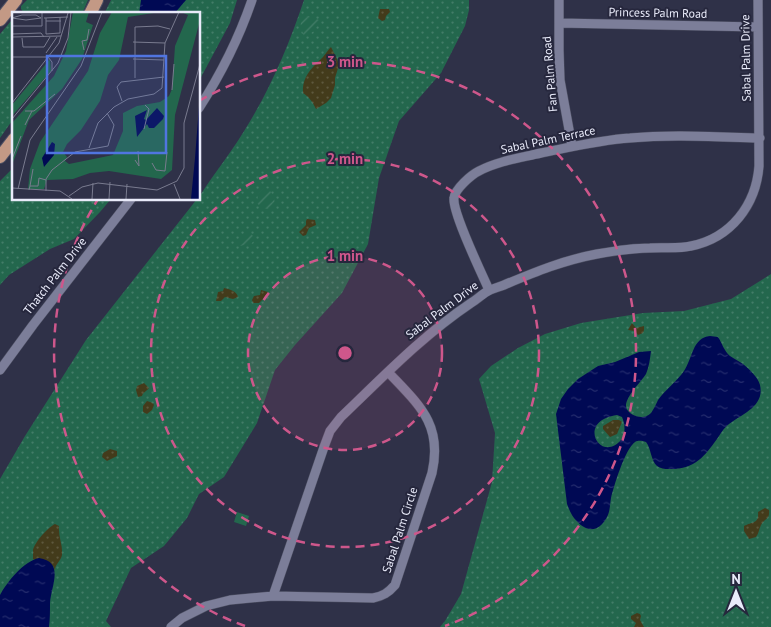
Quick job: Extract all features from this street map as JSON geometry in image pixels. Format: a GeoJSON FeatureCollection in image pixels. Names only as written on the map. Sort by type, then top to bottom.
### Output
{"type":"FeatureCollection","features":[{"type":"Feature","properties":{"kind":"main road"},"geometry":{"type":"LineString","coordinates":[[91,12],[97,0]]}},
{"type":"Feature","properties":{"kind":"main road"},"geometry":{"type":"LineString","coordinates":[[0,20],[10,7]]}},
{"type":"Feature","properties":{"kind":"main road"},"geometry":{"type":"LineString","coordinates":[[0,157],[12,142]]}},
{"type":"Feature","properties":{"kind":"street"},"geometry":{"type":"LineString","coordinates":[[200,106],[237,38],[252,0]]}},
{"type":"Feature","properties":{"kind":"street","name":"Fan Palm Road"},"geometry":{"type":"LineString","coordinates":[[559,0],[558,50],[560,80],[572,146]]}},
{"type":"Feature","properties":{"kind":"street","name":"Sabal Palm Drive"},"geometry":{"type":"LineString","coordinates":[[273,596],[330,432],[341,417],[432,331],[489,290],[551,266],[579,258],[628,249],[685,247],[700,243],[715,238],[735,223],[745,211],[752,197],[758,174],[760,138],[758,0]]}},
{"type":"Feature","properties":{"kind":"street","name":"Princess Palm Road"},"geometry":{"type":"LineString","coordinates":[[559,23],[758,27]]}},
{"type":"Feature","properties":{"kind":"street","name":"Sabal Palm Terrace"},"geometry":{"type":"LineString","coordinates":[[489,290],[457,215],[454,199],[459,188],[478,171],[506,160],[601,141],[661,136],[760,138]]}},
{"type":"Feature","properties":{"kind":"street","name":"Thatch Palm Drive"},"geometry":{"type":"LineString","coordinates":[[0,370],[129,200]]}},
{"type":"Feature","properties":{"kind":"street","name":"Sabal Palm Circle"},"geometry":{"type":"LineString","coordinates":[[273,596],[373,598],[389,592],[395,585],[432,473],[435,446],[432,429],[424,413],[388,372]]}},
{"type":"Feature","properties":{"kind":"street"},"geometry":{"type":"LineString","coordinates":[[171,627],[182,618],[206,606],[230,600],[273,596]]}},
{"type":"Feature","properties":{"kind":"green space"},"geometry":{"type":"Polygon","coordinates":[[[27,0],[88,0],[83,12],[23,12],[21,6],[27,0]]]}},
{"type":"Feature","properties":{"kind":"green space"},"geometry":{"type":"Polygon","coordinates":[[[111,0],[237,0],[230,23],[200,79],[200,12],[105,12],[111,0]]]}},
{"type":"Feature","properties":{"kind":"green space"},"geometry":{"type":"Polygon","coordinates":[[[304,0],[469,0],[469,10],[465,26],[441,73],[399,121],[379,178],[368,244],[342,293],[275,370],[257,423],[224,477],[199,494],[187,518],[164,546],[131,568],[106,621],[111,627],[0,627],[0,479],[86,340],[196,200],[200,200],[200,196],[243,133],[257,109],[293,32],[304,0]]]}},
{"type":"Feature","properties":{"kind":"green space"},"geometry":{"type":"Polygon","coordinates":[[[308,16],[319,20],[314,31],[304,36],[301,22],[302,19],[308,16]]]}},
{"type":"Feature","properties":{"kind":"green space"},"geometry":{"type":"Polygon","coordinates":[[[12,21],[12,121],[0,138],[0,34],[12,21]]]}},
{"type":"Feature","properties":{"kind":"green space"},"geometry":{"type":"Polygon","coordinates":[[[12,169],[12,200],[110,200],[74,239],[50,249],[9,275],[0,285],[0,181],[12,169]]]}},
{"type":"Feature","properties":{"kind":"green space"},"geometry":{"type":"Polygon","coordinates":[[[265,188],[269,189],[274,198],[275,206],[268,209],[257,203],[258,194],[265,188]]]}},
{"type":"Feature","properties":{"kind":"green space"},"geometry":{"type":"Polygon","coordinates":[[[250,232],[255,239],[252,243],[240,246],[240,238],[250,232]]]}},
{"type":"Feature","properties":{"kind":"green space"},"geometry":{"type":"Polygon","coordinates":[[[771,274],[771,627],[440,627],[461,594],[492,482],[495,433],[479,379],[491,366],[518,348],[545,334],[581,323],[643,313],[684,311],[731,299],[771,274]]]}},
{"type":"Feature","properties":{"kind":"green space"},"geometry":{"type":"Polygon","coordinates":[[[237,512],[249,516],[246,526],[234,522],[237,512]]]}},
{"type":"Feature","properties":{"kind":"sand"},"geometry":{"type":"Polygon","coordinates":[[[380,9],[389,9],[390,12],[385,20],[382,21],[378,18],[380,9]]]}},
{"type":"Feature","properties":{"kind":"sand"},"geometry":{"type":"Polygon","coordinates":[[[331,47],[339,65],[335,85],[331,98],[316,109],[311,100],[303,93],[304,82],[312,69],[331,47]]]}},
{"type":"Feature","properties":{"kind":"sand"},"geometry":{"type":"Polygon","coordinates":[[[307,219],[315,220],[316,225],[309,228],[306,235],[303,236],[299,232],[306,225],[307,219]]]}},
{"type":"Feature","properties":{"kind":"sand"},"geometry":{"type":"Polygon","coordinates":[[[224,288],[234,292],[238,297],[233,299],[225,297],[221,301],[216,301],[218,292],[223,291],[224,288]]]}},
{"type":"Feature","properties":{"kind":"sand"},"geometry":{"type":"Polygon","coordinates":[[[261,290],[268,292],[268,296],[259,303],[253,303],[254,296],[260,295],[261,290]]]}},
{"type":"Feature","properties":{"kind":"sand"},"geometry":{"type":"Polygon","coordinates":[[[632,323],[636,328],[644,326],[643,333],[638,335],[635,331],[628,330],[632,323]]]}},
{"type":"Feature","properties":{"kind":"sand"},"geometry":{"type":"Polygon","coordinates":[[[144,383],[149,388],[142,396],[138,397],[137,386],[144,383]]]}},
{"type":"Feature","properties":{"kind":"sand"},"geometry":{"type":"Polygon","coordinates":[[[147,401],[154,405],[147,414],[143,412],[143,406],[147,401]]]}},
{"type":"Feature","properties":{"kind":"sand"},"geometry":{"type":"Polygon","coordinates":[[[613,420],[622,422],[617,434],[610,437],[603,429],[603,426],[613,420]]]}},
{"type":"Feature","properties":{"kind":"sand"},"geometry":{"type":"Polygon","coordinates":[[[110,449],[117,451],[117,456],[107,461],[102,457],[103,453],[110,449]]]}},
{"type":"Feature","properties":{"kind":"sand"},"geometry":{"type":"Polygon","coordinates":[[[765,508],[769,510],[768,517],[761,525],[756,537],[749,539],[744,531],[744,526],[755,522],[758,519],[758,512],[765,508]]]}},
{"type":"Feature","properties":{"kind":"sand"},"geometry":{"type":"Polygon","coordinates":[[[55,524],[59,526],[62,551],[55,570],[53,566],[33,559],[33,550],[45,532],[55,524]]]}},
{"type":"Feature","properties":{"kind":"sand"},"geometry":{"type":"Polygon","coordinates":[[[637,613],[641,616],[640,620],[644,627],[634,627],[636,623],[631,619],[631,616],[637,613]]]}},
{"type":"Feature","properties":{"kind":"water"},"geometry":{"type":"Polygon","coordinates":[[[141,0],[186,0],[176,12],[139,12],[141,0]]]}},
{"type":"Feature","properties":{"kind":"water"},"geometry":{"type":"Polygon","coordinates":[[[710,336],[718,337],[728,354],[743,364],[755,376],[759,382],[761,392],[756,404],[726,426],[701,458],[683,468],[663,469],[659,467],[653,461],[646,442],[635,442],[627,452],[620,468],[612,492],[607,517],[596,528],[587,528],[578,523],[567,504],[556,414],[561,399],[578,379],[598,366],[615,362],[639,352],[651,351],[646,374],[631,394],[626,406],[633,415],[646,416],[651,413],[661,396],[684,371],[696,345],[704,338],[710,336]],[[617,415],[604,419],[597,425],[596,439],[600,444],[606,447],[613,446],[621,440],[624,434],[622,417],[617,415]]]}},
{"type":"Feature","properties":{"kind":"water"},"geometry":{"type":"Polygon","coordinates":[[[39,558],[47,560],[52,564],[55,576],[50,603],[49,627],[0,627],[0,595],[11,578],[28,563],[39,558]]]}}]}
